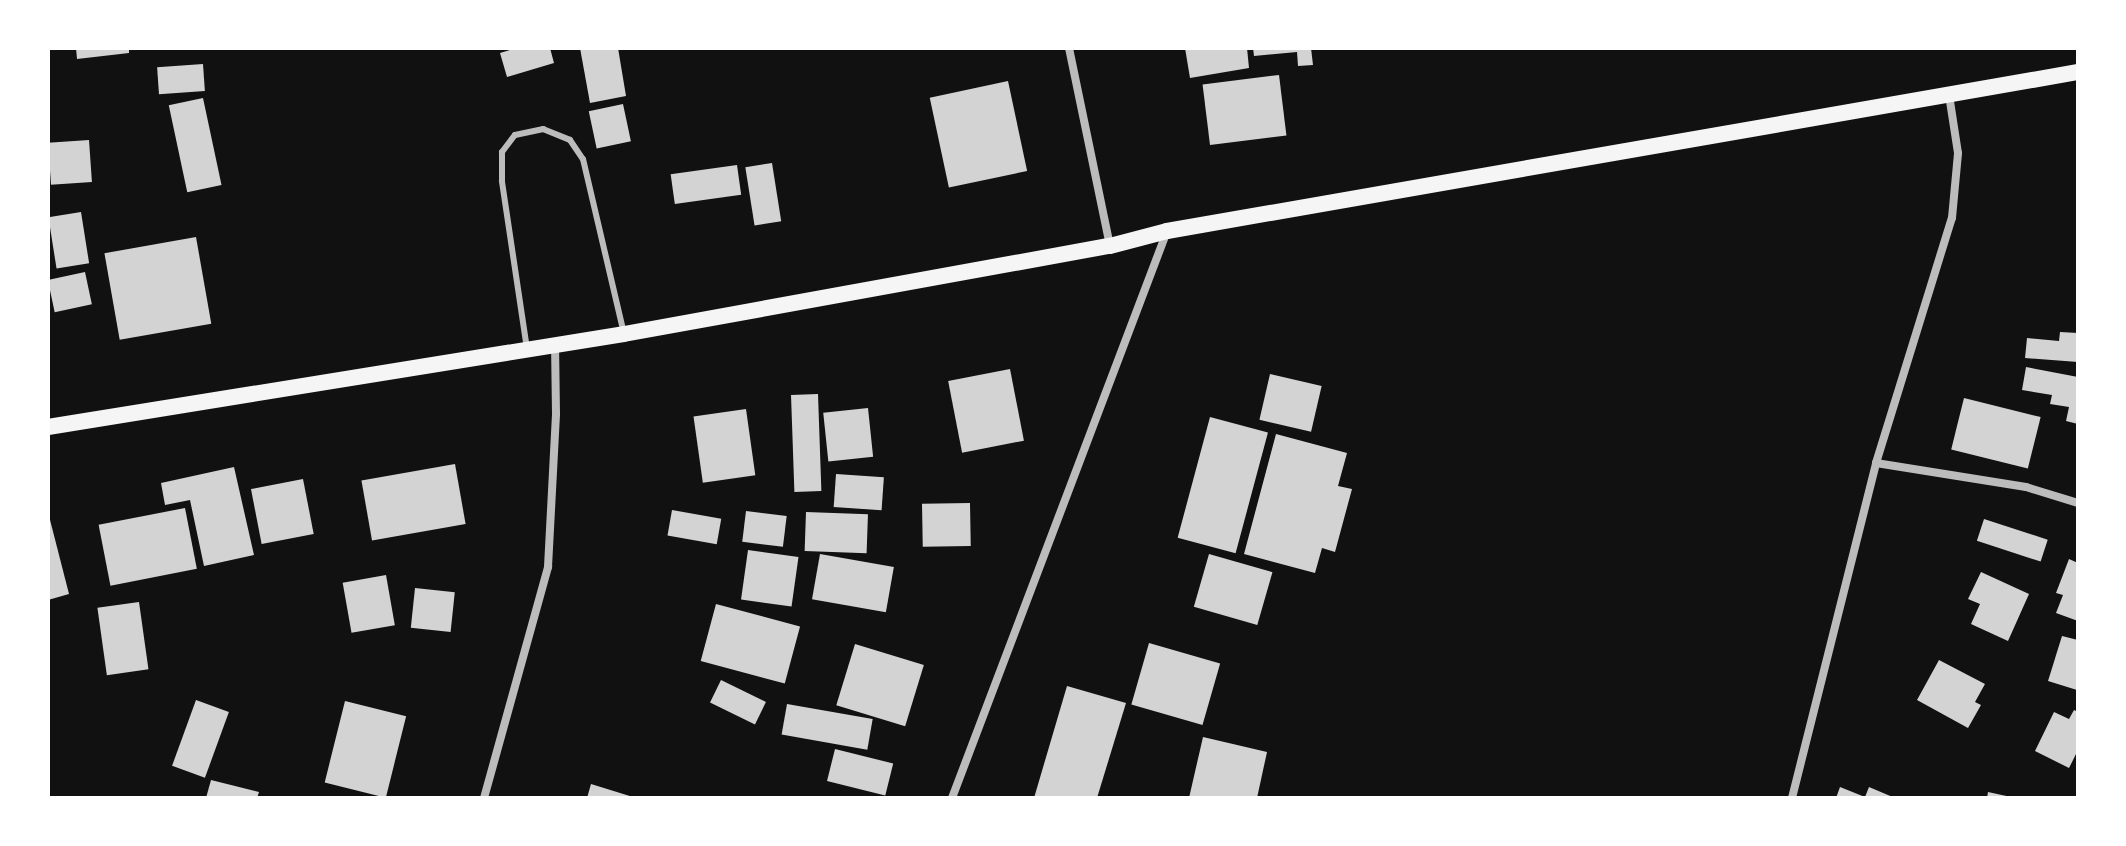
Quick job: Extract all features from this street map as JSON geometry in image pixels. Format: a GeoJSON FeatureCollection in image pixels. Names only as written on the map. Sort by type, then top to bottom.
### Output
{"type":"FeatureCollection","features":[{"type":"Feature","properties":{"kind":"main road"},"geometry":{"type":"LineString","coordinates":[[48,427],[624,334],[1110,246],[1167,231],[2078,72]]}},
{"type":"Feature","properties":{"kind":"street"},"geometry":{"type":"LineString","coordinates":[[1069,48],[1110,246]]}},
{"type":"Feature","properties":{"kind":"street"},"geometry":{"type":"LineString","coordinates":[[1792,798],[1876,463],[1952,218],[1958,153],[1949,95]]}},
{"type":"Feature","properties":{"kind":"street"},"geometry":{"type":"LineString","coordinates":[[952,798],[1167,231]]}},
{"type":"Feature","properties":{"kind":"street"},"geometry":{"type":"LineString","coordinates":[[484,798],[548,567],[556,414],[555,345]]}},
{"type":"Feature","properties":{"kind":"street"},"geometry":{"type":"LineString","coordinates":[[1876,463],[2026,487],[2078,503]]}},
{"type":"Feature","properties":{"kind":"lane"},"geometry":{"type":"LineString","coordinates":[[528,350],[502,181],[502,152],[515,135],[543,129],[570,140],[583,159],[624,334]]}},
{"type":"Feature","properties":{"kind":"building"},"geometry":{"type":"Polygon","coordinates":[[[76,48],[129,48],[129,53],[77,59],[76,48]]]}},
{"type":"Feature","properties":{"kind":"building"},"geometry":{"type":"Polygon","coordinates":[[[516,48],[550,48],[554,63],[507,77],[500,53],[516,48]]]}},
{"type":"Feature","properties":{"kind":"building"},"geometry":{"type":"Polygon","coordinates":[[[580,48],[618,48],[626,96],[590,103],[580,48]]]}},
{"type":"Feature","properties":{"kind":"building"},"geometry":{"type":"Polygon","coordinates":[[[1185,48],[1247,48],[1249,68],[1190,78],[1185,48]]]}},
{"type":"Feature","properties":{"kind":"building"},"geometry":{"type":"Polygon","coordinates":[[[1253,48],[1311,48],[1313,65],[1298,66],[1297,52],[1254,56],[1253,48]]]}},
{"type":"Feature","properties":{"kind":"building"},"geometry":{"type":"Polygon","coordinates":[[[203,64],[205,91],[159,94],[157,67],[203,64]]]}},
{"type":"Feature","properties":{"kind":"building"},"geometry":{"type":"Polygon","coordinates":[[[1279,75],[1286,136],[1210,145],[1203,84],[1279,75]]]}},
{"type":"Feature","properties":{"kind":"building"},"geometry":{"type":"Polygon","coordinates":[[[1008,81],[1027,171],[949,188],[930,98],[1008,81]]]}},
{"type":"Feature","properties":{"kind":"building"},"geometry":{"type":"Polygon","coordinates":[[[203,98],[222,185],[187,192],[169,105],[203,98]]]}},
{"type":"Feature","properties":{"kind":"building"},"geometry":{"type":"Polygon","coordinates":[[[623,104],[631,141],[597,148],[589,111],[623,104]]]}},
{"type":"Feature","properties":{"kind":"building"},"geometry":{"type":"Polygon","coordinates":[[[89,140],[92,182],[51,185],[48,143],[89,140]]]}},
{"type":"Feature","properties":{"kind":"building"},"geometry":{"type":"Polygon","coordinates":[[[772,163],[781,221],[755,225],[745,167],[772,163]]]}},
{"type":"Feature","properties":{"kind":"building"},"geometry":{"type":"Polygon","coordinates":[[[737,165],[741,195],[675,204],[671,174],[737,165]]]}},
{"type":"Feature","properties":{"kind":"building"},"geometry":{"type":"Polygon","coordinates":[[[81,212],[89,263],[57,269],[48,217],[81,212]]]}},
{"type":"Feature","properties":{"kind":"building"},"geometry":{"type":"Polygon","coordinates":[[[196,237],[211,324],[120,340],[104,253],[196,237]]]}},
{"type":"Feature","properties":{"kind":"building"},"geometry":{"type":"Polygon","coordinates":[[[85,272],[92,304],[55,312],[48,280],[85,272]]]}},
{"type":"Feature","properties":{"kind":"building"},"geometry":{"type":"Polygon","coordinates":[[[2060,332],[2078,333],[2078,362],[2025,358],[2027,338],[2059,341],[2060,332]]]}},
{"type":"Feature","properties":{"kind":"building"},"geometry":{"type":"Polygon","coordinates":[[[2026,367],[2078,377],[2078,424],[2066,421],[2069,407],[2050,404],[2052,395],[2022,390],[2026,367]]]}},
{"type":"Feature","properties":{"kind":"building"},"geometry":{"type":"Polygon","coordinates":[[[1010,369],[1024,441],[962,453],[948,381],[1010,369]]]}},
{"type":"Feature","properties":{"kind":"building"},"geometry":{"type":"Polygon","coordinates":[[[1270,374],[1322,386],[1311,432],[1259,420],[1270,374]]]}},
{"type":"Feature","properties":{"kind":"building"},"geometry":{"type":"Polygon","coordinates":[[[818,394],[821,491],[794,492],[791,395],[818,394]]]}},
{"type":"Feature","properties":{"kind":"building"},"geometry":{"type":"Polygon","coordinates":[[[1964,398],[2041,417],[2028,469],[1951,449],[1964,398]]]}},
{"type":"Feature","properties":{"kind":"building"},"geometry":{"type":"Polygon","coordinates":[[[868,408],[873,457],[828,461],[823,413],[868,408]]]}},
{"type":"Feature","properties":{"kind":"building"},"geometry":{"type":"Polygon","coordinates":[[[746,409],[755,475],[703,483],[694,416],[746,409]]]}},
{"type":"Feature","properties":{"kind":"building"},"geometry":{"type":"Polygon","coordinates":[[[1210,417],[1268,433],[1236,553],[1178,538],[1210,417]]]}},
{"type":"Feature","properties":{"kind":"building"},"geometry":{"type":"Polygon","coordinates":[[[1276,434],[1347,453],[1338,486],[1352,489],[1335,552],[1322,548],[1315,573],[1244,554],[1276,434]]]}},
{"type":"Feature","properties":{"kind":"building"},"geometry":{"type":"Polygon","coordinates":[[[455,464],[466,524],[372,541],[361,480],[455,464]]]}},
{"type":"Feature","properties":{"kind":"building"},"geometry":{"type":"Polygon","coordinates":[[[234,467],[254,555],[204,566],[190,500],[165,505],[161,483],[234,467]]]}},
{"type":"Feature","properties":{"kind":"building"},"geometry":{"type":"Polygon","coordinates":[[[836,474],[884,477],[882,510],[834,507],[836,474]]]}},
{"type":"Feature","properties":{"kind":"building"},"geometry":{"type":"Polygon","coordinates":[[[303,479],[314,534],[262,544],[251,489],[303,479]]]}},
{"type":"Feature","properties":{"kind":"building"},"geometry":{"type":"Polygon","coordinates":[[[970,503],[971,546],[923,547],[922,504],[970,503]]]}},
{"type":"Feature","properties":{"kind":"building"},"geometry":{"type":"Polygon","coordinates":[[[185,508],[197,569],[110,586],[99,525],[185,508]]]}},
{"type":"Feature","properties":{"kind":"building"},"geometry":{"type":"Polygon","coordinates":[[[672,510],[721,519],[717,544],[667,536],[672,510]]]}},
{"type":"Feature","properties":{"kind":"building"},"geometry":{"type":"Polygon","coordinates":[[[746,511],[787,516],[783,547],[742,542],[746,511]]]}},
{"type":"Feature","properties":{"kind":"building"},"geometry":{"type":"Polygon","coordinates":[[[48,512],[69,594],[48,600],[48,512]]]}},
{"type":"Feature","properties":{"kind":"building"},"geometry":{"type":"Polygon","coordinates":[[[806,512],[868,514],[867,553],[805,551],[806,512]]]}},
{"type":"Feature","properties":{"kind":"building"},"geometry":{"type":"Polygon","coordinates":[[[1984,519],[2048,540],[2041,562],[1977,541],[1984,519]]]}},
{"type":"Feature","properties":{"kind":"building"},"geometry":{"type":"Polygon","coordinates":[[[748,550],[799,557],[792,607],[741,600],[748,550]]]}},
{"type":"Feature","properties":{"kind":"building"},"geometry":{"type":"Polygon","coordinates":[[[820,554],[894,567],[886,612],[812,599],[820,554]]]}},
{"type":"Feature","properties":{"kind":"building"},"geometry":{"type":"Polygon","coordinates":[[[1209,554],[1272,572],[1257,625],[1194,607],[1209,554]]]}},
{"type":"Feature","properties":{"kind":"building"},"geometry":{"type":"Polygon","coordinates":[[[2069,559],[2078,563],[2078,621],[2056,613],[2063,595],[2056,593],[2069,559]]]}},
{"type":"Feature","properties":{"kind":"building"},"geometry":{"type":"Polygon","coordinates":[[[1981,572],[2029,594],[2008,641],[1971,624],[1980,604],[1968,599],[1981,572]]]}},
{"type":"Feature","properties":{"kind":"building"},"geometry":{"type":"Polygon","coordinates":[[[386,575],[395,625],[352,633],[343,583],[386,575]]]}},
{"type":"Feature","properties":{"kind":"building"},"geometry":{"type":"Polygon","coordinates":[[[415,588],[455,592],[451,632],[411,628],[415,588]]]}},
{"type":"Feature","properties":{"kind":"building"},"geometry":{"type":"Polygon","coordinates":[[[139,602],[148,669],[107,675],[97,608],[139,602]]]}},
{"type":"Feature","properties":{"kind":"building"},"geometry":{"type":"Polygon","coordinates":[[[716,604],[800,627],[785,684],[701,661],[716,604]]]}},
{"type":"Feature","properties":{"kind":"building"},"geometry":{"type":"Polygon","coordinates":[[[2062,636],[2078,640],[2077,690],[2048,681],[2062,636]]]}},
{"type":"Feature","properties":{"kind":"building"},"geometry":{"type":"Polygon","coordinates":[[[1149,643],[1220,663],[1202,725],[1131,705],[1149,643]]]}},
{"type":"Feature","properties":{"kind":"building"},"geometry":{"type":"Polygon","coordinates":[[[855,644],[924,665],[905,726],[836,705],[855,644]]]}},
{"type":"Feature","properties":{"kind":"building"},"geometry":{"type":"Polygon","coordinates":[[[1939,660],[1985,684],[1975,702],[1981,705],[1968,728],[1917,700],[1939,660]]]}},
{"type":"Feature","properties":{"kind":"building"},"geometry":{"type":"Polygon","coordinates":[[[721,680],[766,702],[755,724],[710,702],[721,680]]]}},
{"type":"Feature","properties":{"kind":"building"},"geometry":{"type":"Polygon","coordinates":[[[1067,686],[1126,703],[1097,798],[1034,798],[1067,686]]]}},
{"type":"Feature","properties":{"kind":"building"},"geometry":{"type":"Polygon","coordinates":[[[196,700],[229,712],[205,778],[172,766],[196,700]]]}},
{"type":"Feature","properties":{"kind":"building"},"geometry":{"type":"Polygon","coordinates":[[[345,701],[406,716],[386,798],[325,783],[345,701]]]}},
{"type":"Feature","properties":{"kind":"building"},"geometry":{"type":"Polygon","coordinates":[[[787,704],[873,719],[867,750],[782,735],[787,704]]]}},
{"type":"Feature","properties":{"kind":"building"},"geometry":{"type":"Polygon","coordinates":[[[2074,710],[2078,712],[2078,750],[2069,768],[2035,751],[2054,712],[2069,719],[2074,710]]]}},
{"type":"Feature","properties":{"kind":"building"},"geometry":{"type":"Polygon","coordinates":[[[1203,737],[1267,752],[1257,798],[1189,798],[1203,737]]]}},
{"type":"Feature","properties":{"kind":"building"},"geometry":{"type":"Polygon","coordinates":[[[835,749],[893,764],[885,796],[827,781],[835,749]]]}},
{"type":"Feature","properties":{"kind":"building"},"geometry":{"type":"Polygon","coordinates":[[[211,780],[259,792],[257,798],[206,798],[211,780]]]}},
{"type":"Feature","properties":{"kind":"building"},"geometry":{"type":"Polygon","coordinates":[[[591,784],[633,797],[633,798],[587,798],[591,784]]]}},
{"type":"Feature","properties":{"kind":"building"},"geometry":{"type":"Polygon","coordinates":[[[1840,787],[1865,797],[1869,787],[1895,798],[1836,798],[1840,787]]]}},
{"type":"Feature","properties":{"kind":"building"},"geometry":{"type":"Polygon","coordinates":[[[1988,792],[2011,797],[2011,798],[1987,798],[1988,792]]]}}]}
